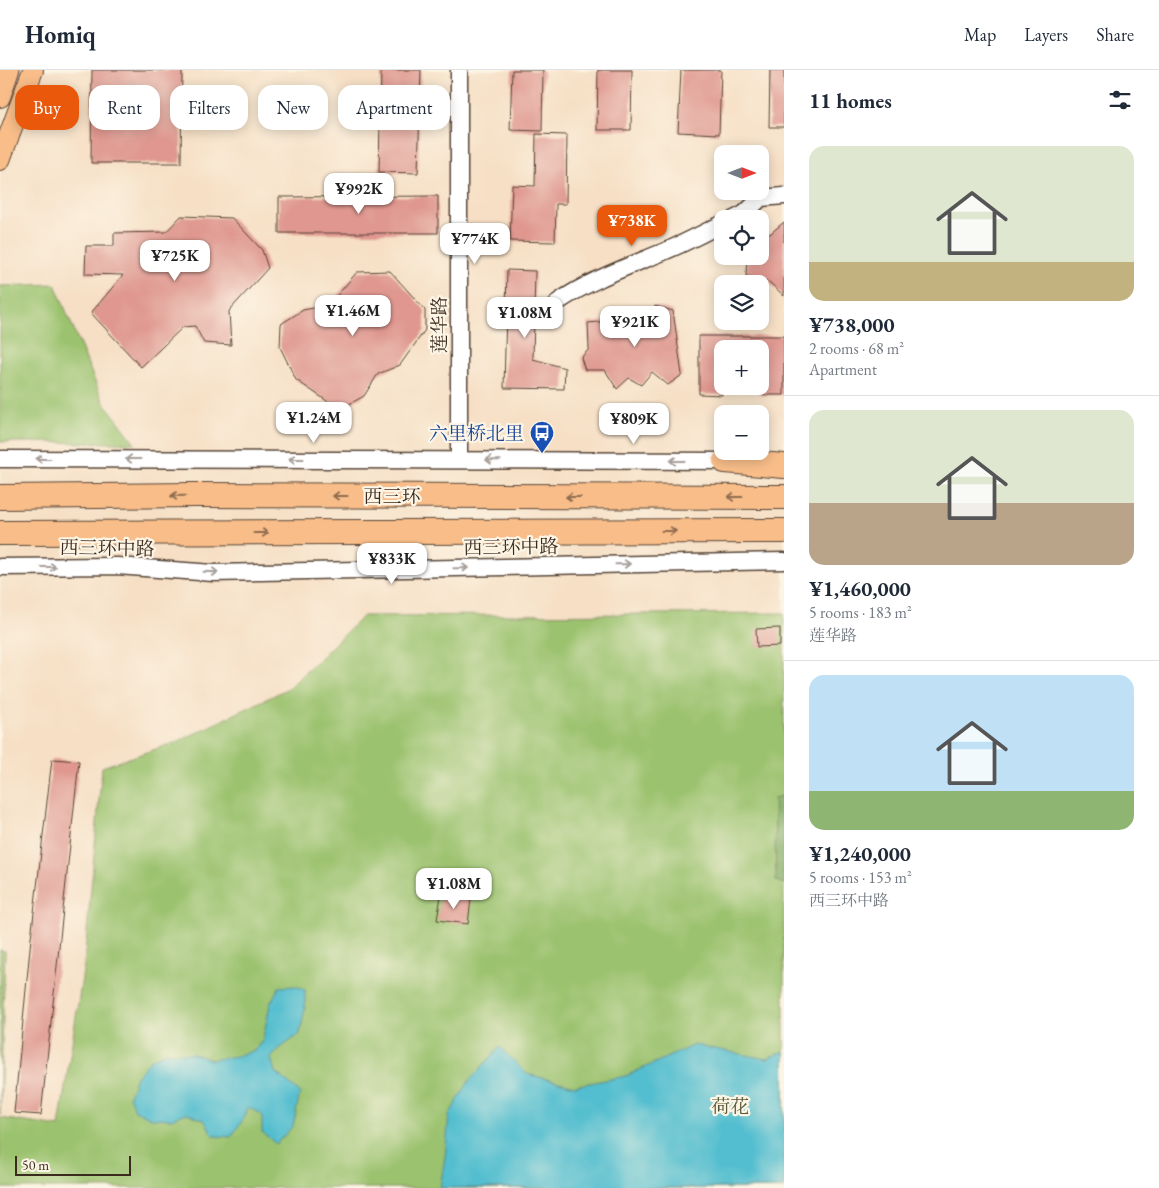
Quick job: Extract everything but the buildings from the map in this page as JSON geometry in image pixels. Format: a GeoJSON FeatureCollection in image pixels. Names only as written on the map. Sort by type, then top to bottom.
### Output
{"type":"FeatureCollection","features":[{"type":"Feature","properties":{"kind":"highway"},"geometry":{"type":"LineString","coordinates":[[725,462],[784,466]]}},
{"type":"Feature","properties":{"kind":"highway","name":"西三环"},"geometry":{"type":"LineString","coordinates":[[0,497],[195,495],[784,497]]}},
{"type":"Feature","properties":{"kind":"highway","name":"西三环"},"geometry":{"type":"LineString","coordinates":[[0,533],[784,531]]}},
{"type":"Feature","properties":{"kind":"main road"},"geometry":{"type":"LineString","coordinates":[[0,97],[9,70]]}},
{"type":"Feature","properties":{"kind":"main road"},"geometry":{"type":"LineString","coordinates":[[0,160],[33,70]]}},
{"type":"Feature","properties":{"kind":"street","name":"莲华路"},"geometry":{"type":"LineString","coordinates":[[458,459],[460,70]]}},
{"type":"Feature","properties":{"kind":"street"},"geometry":{"type":"LineString","coordinates":[[748,210],[760,198],[784,196]]}},
{"type":"Feature","properties":{"kind":"street"},"geometry":{"type":"LineString","coordinates":[[558,302],[609,275],[714,228]]}},
{"type":"Feature","properties":{"kind":"street"},"geometry":{"type":"LineString","coordinates":[[0,459],[458,459],[725,462],[784,456]]}},
{"type":"Feature","properties":{"kind":"street","name":"西三环中路"},"geometry":{"type":"LineString","coordinates":[[0,567],[117,566],[213,572],[784,561]]}},
{"type":"Feature","properties":{"kind":"green space"},"geometry":{"type":"Polygon","coordinates":[[[55,284],[103,401],[135,443],[0,442],[0,286],[55,284]]]}},
{"type":"Feature","properties":{"kind":"green space","name":"荷花"},"geometry":{"type":"Polygon","coordinates":[[[784,613],[784,1188],[0,1188],[0,1118],[59,1127],[84,965],[102,767],[177,742],[289,688],[363,616],[784,613]]]}},
{"type":"Feature","properties":{"kind":"green space"},"geometry":{"type":"Polygon","coordinates":[[[784,795],[784,884],[776,881],[774,798],[784,795]]]}},
{"type":"Feature","properties":{"kind":"green space"},"geometry":{"type":"Polygon","coordinates":[[[0,950],[5,951],[0,1116],[0,950]]]}},
{"type":"Feature","properties":{"kind":"water"},"geometry":{"type":"Polygon","coordinates":[[[296,986],[305,990],[305,1008],[300,1034],[279,1049],[271,1058],[275,1072],[300,1093],[293,1126],[276,1144],[262,1132],[262,1115],[248,1107],[245,1117],[231,1137],[214,1136],[204,1120],[187,1113],[171,1119],[151,1118],[135,1110],[129,1096],[136,1077],[151,1059],[166,1052],[194,1054],[211,1060],[236,1056],[255,1050],[263,1039],[270,1004],[279,987],[296,986]]]}},
{"type":"Feature","properties":{"kind":"water"},"geometry":{"type":"Polygon","coordinates":[[[694,1045],[767,1059],[784,1051],[784,1188],[440,1188],[449,1115],[469,1081],[500,1047],[527,1074],[575,1086],[626,1076],[694,1045]]]}},
{"type":"Feature","properties":{"kind":"place","name":"六里桥北里"},"geometry":{"type":"Point","coordinates":[542,454]}}]}
